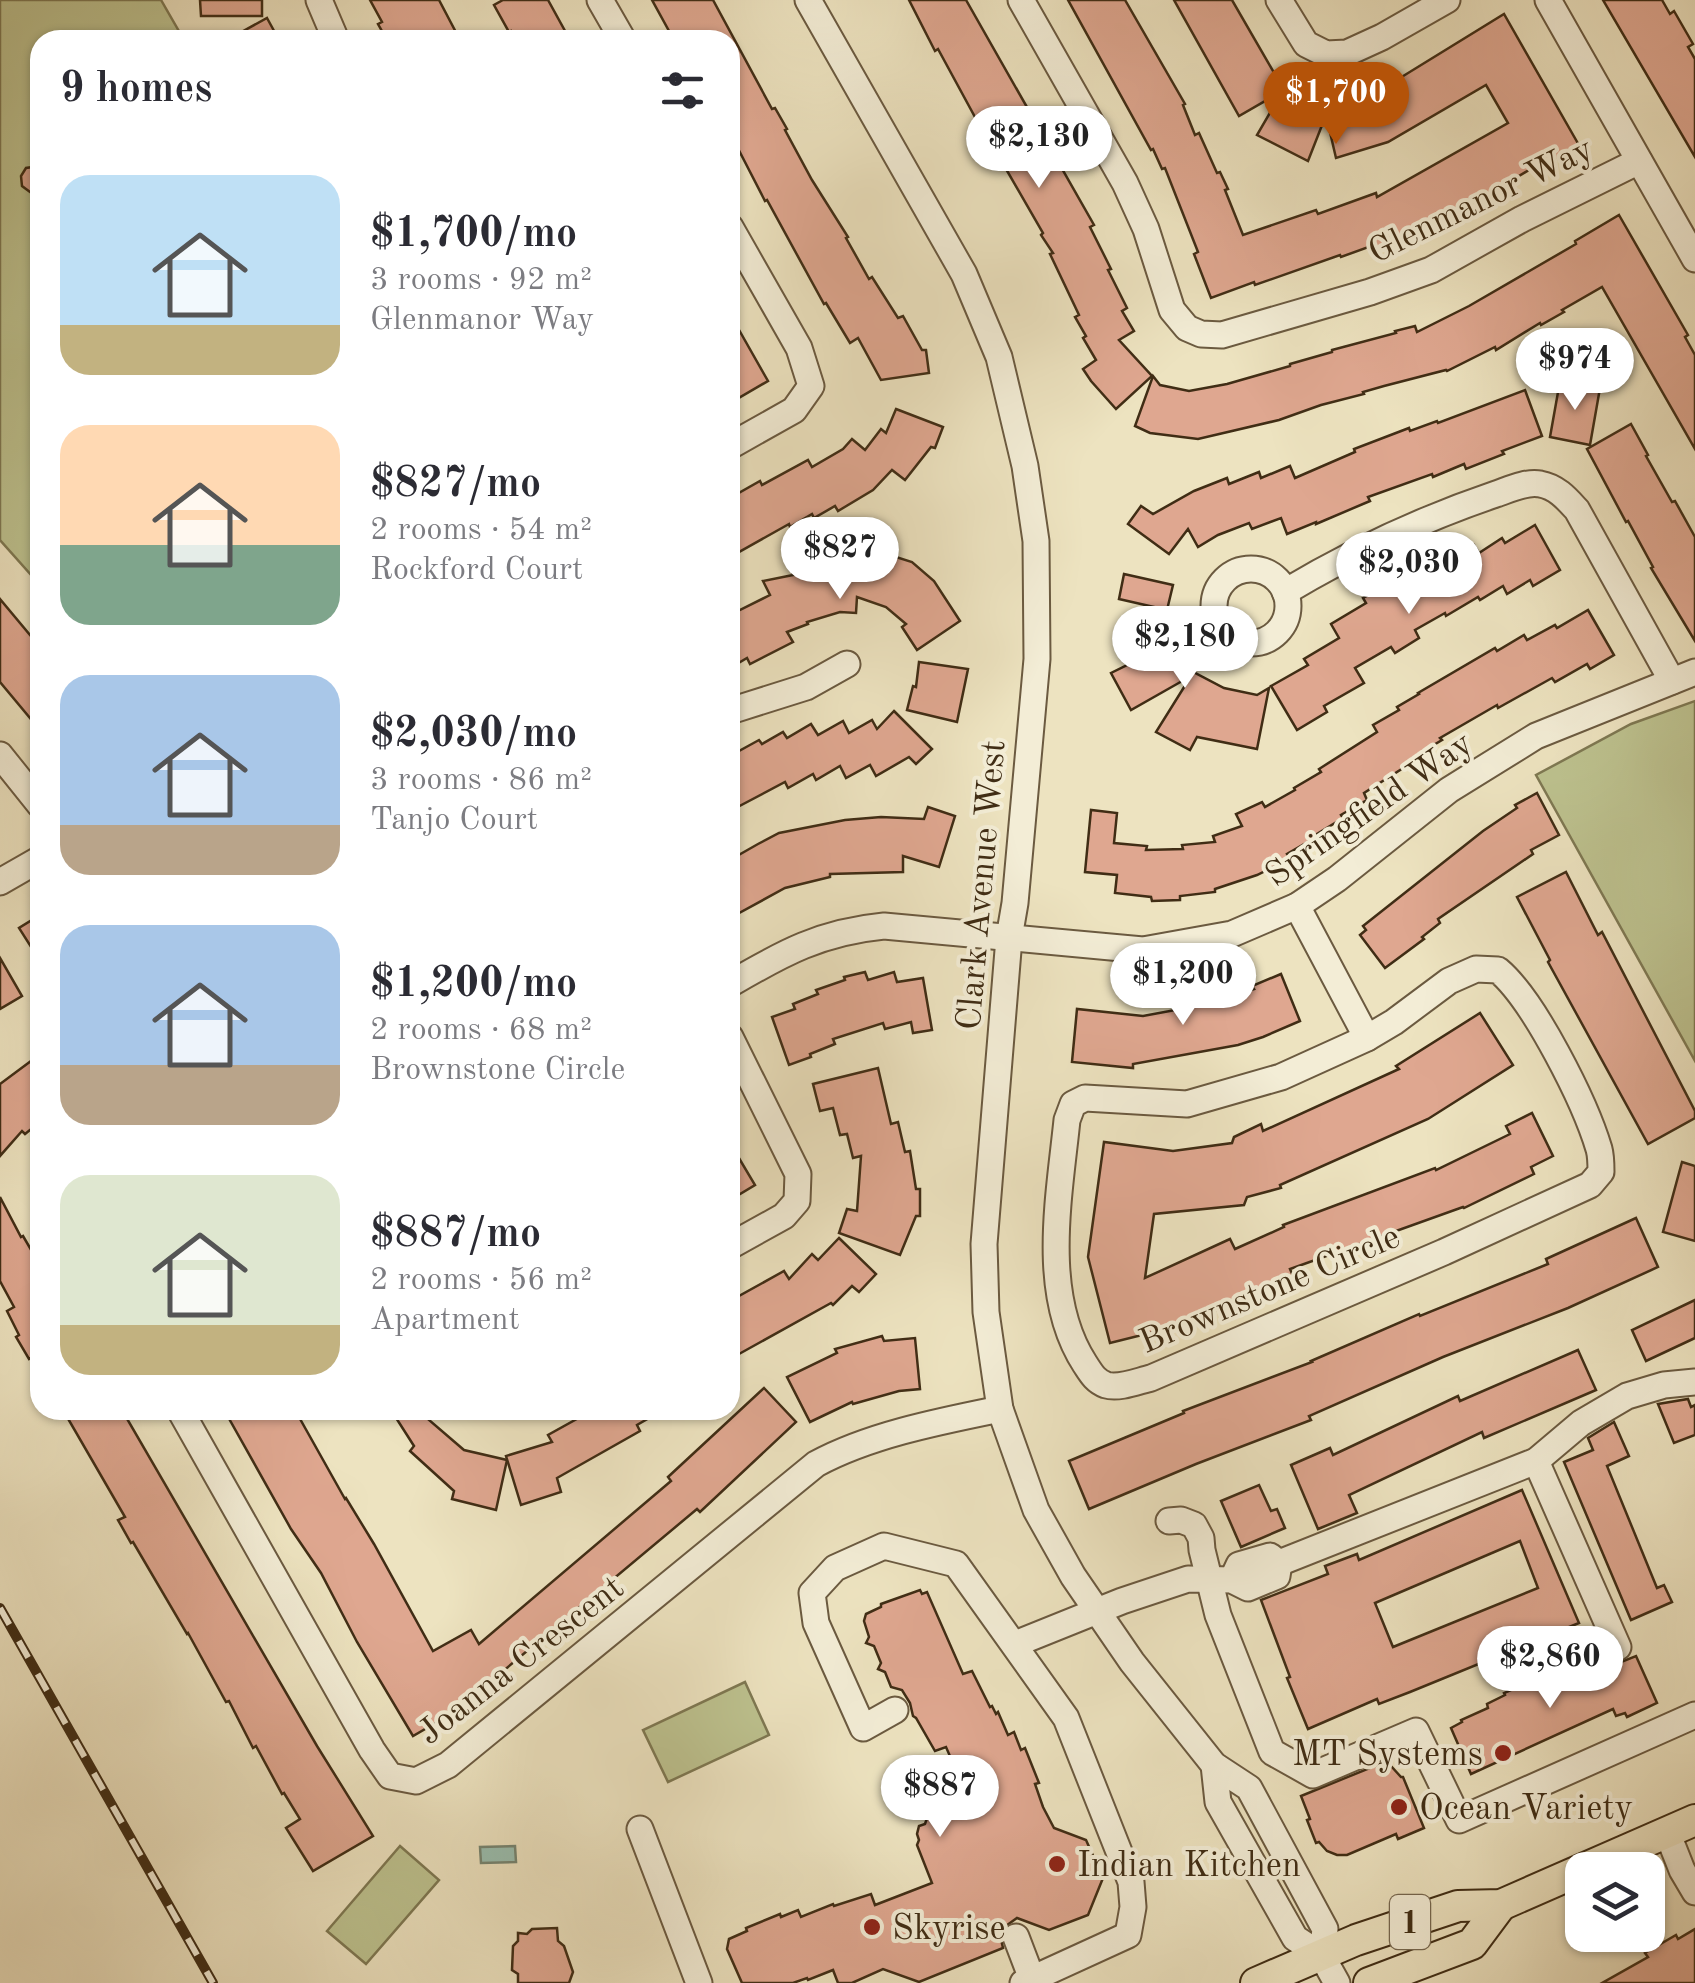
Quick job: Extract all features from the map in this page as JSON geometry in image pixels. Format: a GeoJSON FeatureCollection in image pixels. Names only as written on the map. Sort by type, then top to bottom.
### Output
{"type":"FeatureCollection","features":[{"type":"Feature","properties":{"kind":"main road","name":"1"},"geometry":{"type":"LineString","coordinates":[[1256,1983],[1356,1940],[1458,1906],[1501,1906],[1681,1826]]}},
{"type":"Feature","properties":{"kind":"main road","name":"1"},"geometry":{"type":"LineString","coordinates":[[1369,1983],[1472,1944],[1501,1906]]}},
{"type":"Feature","properties":{"kind":"street"},"geometry":{"type":"LineString","coordinates":[[319,0],[332,30]]}},
{"type":"Feature","properties":{"kind":"street"},"geometry":{"type":"LineString","coordinates":[[600,0],[618,30]]}},
{"type":"Feature","properties":{"kind":"street","name":"Clark Avenue West"},"geometry":{"type":"LineString","coordinates":[[808,0],[964,274],[1000,356],[1025,466],[1036,541],[1038,660],[984,1244],[986,1312],[1000,1409],[1036,1510],[1096,1612],[1214,1764],[1248,1788],[1325,1929],[1322,1956],[1337,1983]]}},
{"type":"Feature","properties":{"kind":"street","name":"Glenmanor Way"},"geometry":{"type":"LineString","coordinates":[[1021,0],[1125,184],[1146,230],[1172,310],[1188,328],[1201,334],[1222,336],[1431,270],[1639,160]]}},
{"type":"Feature","properties":{"kind":"street"},"geometry":{"type":"LineString","coordinates":[[1279,0],[1306,44],[1326,54],[1347,53],[1447,0]]}},
{"type":"Feature","properties":{"kind":"street"},"geometry":{"type":"LineString","coordinates":[[1548,0],[1695,259]]}},
{"type":"Feature","properties":{"kind":"street"},"geometry":{"type":"LineString","coordinates":[[740,244],[799,348],[810,386],[794,410],[740,440]]}},
{"type":"Feature","properties":{"kind":"street"},"geometry":{"type":"LineString","coordinates":[[1285,592],[1427,518],[1538,483],[1562,493],[1577,510],[1684,676]]}},
{"type":"Feature","properties":{"kind":"street"},"geometry":{"type":"LineString","coordinates":[[740,708],[806,687],[848,664]]}},
{"type":"Feature","properties":{"kind":"street","name":"Springfield Way"},"geometry":{"type":"LineString","coordinates":[[740,979],[823,936],[884,926],[1143,950],[1232,934],[1297,906],[1449,790],[1536,736],[1684,676]]}},
{"type":"Feature","properties":{"kind":"street"},"geometry":{"type":"LineString","coordinates":[[0,755],[30,792]]}},
{"type":"Feature","properties":{"kind":"street"},"geometry":{"type":"LineString","coordinates":[[0,882],[30,865]]}},
{"type":"Feature","properties":{"kind":"street"},"geometry":{"type":"LineString","coordinates":[[1297,906],[1367,1038]]}},
{"type":"Feature","properties":{"kind":"street","name":"Brownstone Circle"},"geometry":{"type":"LineString","coordinates":[[1476,969],[1498,970],[1523,996],[1565,1071],[1600,1152],[1601,1172],[1590,1184],[1557,1201],[1151,1378],[1111,1387],[1096,1380],[1080,1356],[1064,1318],[1055,1271],[1067,1120],[1073,1104],[1085,1098],[1186,1104],[1281,1077],[1367,1038],[1449,981],[1476,969]]}},
{"type":"Feature","properties":{"kind":"street"},"geometry":{"type":"LineString","coordinates":[[740,1057],[798,1174],[797,1201],[784,1216],[740,1240]]}},
{"type":"Feature","properties":{"kind":"street"},"geometry":{"type":"LineString","coordinates":[[1015,1644],[1188,1580],[1221,1580],[1239,1565],[1270,1556],[1279,1564],[1536,1462],[1581,1423],[1628,1396],[1664,1385],[1695,1382]]}},
{"type":"Feature","properties":{"kind":"street","name":"Joanna Crescent"},"geometry":{"type":"LineString","coordinates":[[186,1420],[372,1750],[390,1776],[416,1781],[448,1764],[816,1464],[864,1443],[1000,1409]]}},
{"type":"Feature","properties":{"kind":"street"},"geometry":{"type":"LineString","coordinates":[[1536,1462],[1618,1647]]}},
{"type":"Feature","properties":{"kind":"street"},"geometry":{"type":"LineString","coordinates":[[1168,1520],[1194,1526],[1221,1580],[1218,1615],[1272,1752],[1313,1776],[1416,1731],[1459,1820],[1695,1715]]}},
{"type":"Feature","properties":{"kind":"street"},"geometry":{"type":"LineString","coordinates":[[895,1710],[863,1728],[816,1623],[812,1593],[835,1568],[884,1546],[956,1564],[1015,1644],[1066,1718],[1131,1882],[1134,1907],[1128,1934],[1027,1981],[1016,1937]]}},
{"type":"Feature","properties":{"kind":"street"},"geometry":{"type":"LineString","coordinates":[[1681,1826],[1682,1870],[1695,1892]]}},
{"type":"Feature","properties":{"kind":"street"},"geometry":{"type":"LineString","coordinates":[[640,1829],[699,1983]]}},
{"type":"Feature","properties":{"kind":"green space"},"geometry":{"type":"Polygon","coordinates":[[[0,0],[161,0],[178,30],[30,30],[30,574],[0,540],[0,0]]]}},
{"type":"Feature","properties":{"kind":"green space"},"geometry":{"type":"Polygon","coordinates":[[[1695,701],[1695,1061],[1536,775],[1631,724],[1695,701]]]}},
{"type":"Feature","properties":{"kind":"green space"},"geometry":{"type":"Polygon","coordinates":[[[745,1682],[769,1735],[668,1782],[643,1730],[745,1682]]]}},
{"type":"Feature","properties":{"kind":"green space"},"geometry":{"type":"Polygon","coordinates":[[[400,1846],[439,1880],[366,1964],[327,1931],[400,1846]]]}},
{"type":"Feature","properties":{"kind":"shaded area"},"geometry":{"type":"Polygon","coordinates":[[[515,1846],[516,1862],[481,1863],[480,1847],[515,1846]]]}},
{"type":"Feature","properties":{"kind":"building"},"geometry":{"type":"Polygon","coordinates":[[[200,0],[262,0],[262,16],[201,16],[200,0]]]}},
{"type":"Feature","properties":{"kind":"building"},"geometry":{"type":"Polygon","coordinates":[[[370,0],[439,0],[455,30],[381,30],[378,24],[382,22],[370,0]]]}},
{"type":"Feature","properties":{"kind":"building"},"geometry":{"type":"Polygon","coordinates":[[[503,0],[548,0],[564,30],[508,30],[494,5],[503,0]]]}},
{"type":"Feature","properties":{"kind":"building"},"geometry":{"type":"Polygon","coordinates":[[[652,0],[713,0],[729,30],[668,30],[652,0]]]}},
{"type":"Feature","properties":{"kind":"building"},"geometry":{"type":"Polygon","coordinates":[[[909,0],[966,0],[1094,225],[1090,227],[1127,308],[1122,311],[1134,331],[1119,340],[1152,376],[1116,409],[1083,369],[1096,360],[1083,338],[1086,336],[1075,317],[1079,315],[1043,233],[986,141],[909,0]]]}},
{"type":"Feature","properties":{"kind":"building"},"geometry":{"type":"Polygon","coordinates":[[[1068,0],[1125,0],[1185,104],[1195,135],[1199,133],[1217,173],[1220,172],[1243,235],[1316,210],[1318,214],[1376,193],[1377,197],[1508,123],[1486,85],[1388,142],[1336,158],[1326,115],[1308,161],[1257,135],[1282,92],[1317,110],[1366,97],[1504,14],[1580,147],[1536,171],[1534,167],[1401,241],[1399,238],[1372,249],[1371,246],[1340,255],[1211,298],[1194,254],[1198,252],[1165,168],[1151,150],[1068,0]]]}},
{"type":"Feature","properties":{"kind":"building"},"geometry":{"type":"Polygon","coordinates":[[[1174,0],[1232,0],[1284,90],[1239,116],[1174,0]]]}},
{"type":"Feature","properties":{"kind":"building"},"geometry":{"type":"Polygon","coordinates":[[[1603,0],[1662,0],[1670,14],[1674,11],[1693,44],[1688,47],[1695,59],[1695,157],[1603,0]]]}},
{"type":"Feature","properties":{"kind":"building"},"geometry":{"type":"Polygon","coordinates":[[[267,18],[274,30],[245,30],[267,18]]]}},
{"type":"Feature","properties":{"kind":"building"},"geometry":{"type":"Polygon","coordinates":[[[740,50],[869,279],[872,277],[898,318],[903,316],[922,350],[926,350],[929,373],[881,380],[858,338],[850,343],[824,304],[740,152],[740,50]]]}},
{"type":"Feature","properties":{"kind":"building"},"geometry":{"type":"Polygon","coordinates":[[[30,167],[30,192],[22,186],[21,176],[30,167]]]}},
{"type":"Feature","properties":{"kind":"building"},"geometry":{"type":"Polygon","coordinates":[[[1619,215],[1688,335],[1685,337],[1695,355],[1695,449],[1602,287],[1496,350],[1495,347],[1447,371],[1363,392],[1279,420],[1198,439],[1150,433],[1135,426],[1153,376],[1160,385],[1189,391],[1290,366],[1395,331],[1415,326],[1417,332],[1469,306],[1619,215]]]}},
{"type":"Feature","properties":{"kind":"building"},"geometry":{"type":"Polygon","coordinates":[[[740,332],[768,381],[740,397],[740,332]]]}},
{"type":"Feature","properties":{"kind":"building"},"geometry":{"type":"Polygon","coordinates":[[[1560,381],[1600,388],[1590,445],[1550,437],[1560,381]]]}},
{"type":"Feature","properties":{"kind":"building"},"geometry":{"type":"Polygon","coordinates":[[[1525,390],[1542,436],[1466,469],[1464,464],[1368,497],[1370,501],[1287,534],[1281,518],[1252,529],[1249,523],[1198,547],[1188,529],[1169,554],[1128,524],[1141,506],[1153,514],[1227,478],[1229,484],[1259,472],[1261,478],[1290,466],[1295,478],[1355,452],[1354,449],[1525,390]]]}},
{"type":"Feature","properties":{"kind":"building"},"geometry":{"type":"Polygon","coordinates":[[[896,409],[943,427],[935,448],[931,447],[905,480],[892,470],[873,490],[838,511],[835,506],[814,518],[812,514],[740,551],[740,492],[808,460],[812,467],[843,449],[852,439],[865,450],[881,429],[886,433],[896,409]]]}},
{"type":"Feature","properties":{"kind":"building"},"geometry":{"type":"Polygon","coordinates":[[[1631,424],[1695,537],[1695,641],[1587,449],[1631,424]]]}},
{"type":"Feature","properties":{"kind":"building"},"geometry":{"type":"Polygon","coordinates":[[[1535,525],[1560,570],[1533,586],[1530,580],[1507,594],[1503,586],[1415,630],[1419,638],[1395,653],[1391,647],[1355,668],[1364,683],[1324,706],[1327,712],[1297,730],[1271,686],[1308,665],[1304,659],[1339,638],[1331,624],[1366,603],[1363,598],[1416,570],[1418,574],[1445,558],[1447,562],[1474,545],[1479,553],[1502,538],[1505,543],[1535,525]]]}},
{"type":"Feature","properties":{"kind":"building"},"geometry":{"type":"Polygon","coordinates":[[[874,550],[912,562],[934,581],[960,621],[917,650],[902,627],[906,624],[886,607],[857,597],[856,613],[840,612],[807,622],[787,632],[793,642],[750,664],[747,658],[740,662],[740,610],[770,595],[763,581],[793,575],[792,571],[838,556],[872,558],[874,550]]]}},
{"type":"Feature","properties":{"kind":"building"},"geometry":{"type":"Polygon","coordinates":[[[1124,574],[1173,585],[1167,610],[1119,599],[1124,574]]]}},
{"type":"Feature","properties":{"kind":"building"},"geometry":{"type":"Polygon","coordinates":[[[0,599],[30,635],[30,718],[0,682],[0,599]]]}},
{"type":"Feature","properties":{"kind":"building"},"geometry":{"type":"Polygon","coordinates":[[[1588,610],[1614,655],[1590,669],[1587,664],[1555,682],[1552,678],[1440,738],[1417,755],[1419,758],[1364,793],[1367,800],[1287,854],[1290,859],[1215,892],[1180,896],[1180,900],[1152,901],[1151,897],[1115,893],[1117,875],[1085,872],[1091,810],[1117,813],[1114,843],[1147,846],[1146,850],[1183,849],[1182,845],[1215,842],[1213,836],[1242,826],[1236,814],[1262,802],[1265,807],[1295,790],[1321,772],[1319,769],[1377,732],[1373,725],[1418,693],[1495,648],[1497,651],[1524,635],[1527,640],[1555,625],[1557,628],[1588,610]]]}},
{"type":"Feature","properties":{"kind":"building"},"geometry":{"type":"Polygon","coordinates":[[[1165,614],[1171,636],[1167,637],[1184,667],[1224,688],[1257,695],[1269,688],[1257,749],[1197,737],[1190,750],[1156,732],[1191,676],[1131,710],[1111,673],[1127,665],[1116,630],[1165,614]]]}},
{"type":"Feature","properties":{"kind":"building"},"geometry":{"type":"Polygon","coordinates":[[[919,662],[968,669],[957,722],[907,710],[913,686],[916,687],[919,662]]]}},
{"type":"Feature","properties":{"kind":"building"},"geometry":{"type":"Polygon","coordinates":[[[894,711],[932,749],[916,764],[909,757],[876,776],[870,765],[846,778],[840,766],[816,780],[813,774],[788,788],[785,782],[740,806],[740,750],[783,732],[787,738],[811,724],[818,735],[843,721],[849,733],[872,720],[877,729],[894,711]]]}},
{"type":"Feature","properties":{"kind":"building"},"geometry":{"type":"Polygon","coordinates":[[[1537,793],[1559,835],[1531,850],[1533,854],[1438,919],[1440,923],[1424,939],[1385,968],[1360,935],[1366,930],[1363,926],[1517,808],[1515,805],[1537,793]]]}},
{"type":"Feature","properties":{"kind":"building"},"geometry":{"type":"Polygon","coordinates":[[[928,807],[955,816],[939,867],[903,856],[903,872],[830,874],[785,888],[740,913],[740,854],[779,833],[845,820],[924,819],[928,807]]]}},
{"type":"Feature","properties":{"kind":"building"},"geometry":{"type":"Polygon","coordinates":[[[1566,872],[1598,935],[1602,932],[1695,1111],[1695,1118],[1648,1144],[1548,962],[1517,897],[1566,872]]]}},
{"type":"Feature","properties":{"kind":"building"},"geometry":{"type":"Polygon","coordinates":[[[30,921],[30,945],[19,928],[30,921]]]}},
{"type":"Feature","properties":{"kind":"building"},"geometry":{"type":"Polygon","coordinates":[[[0,958],[22,996],[0,1009],[0,958]]]}},
{"type":"Feature","properties":{"kind":"building"},"geometry":{"type":"Polygon","coordinates":[[[865,972],[868,980],[894,972],[897,982],[923,978],[932,1030],[913,1033],[911,1022],[885,1029],[883,1023],[833,1039],[835,1044],[789,1065],[772,1017],[795,1009],[793,1004],[818,994],[816,990],[865,972]]]}},
{"type":"Feature","properties":{"kind":"building"},"geometry":{"type":"Polygon","coordinates":[[[1281,974],[1300,1021],[1263,1037],[1133,1064],[1133,1068],[1072,1062],[1077,1009],[1143,1016],[1224,1001],[1281,974]]]}},
{"type":"Feature","properties":{"kind":"building"},"geometry":{"type":"Polygon","coordinates":[[[1480,1013],[1513,1065],[1428,1119],[1280,1185],[1281,1188],[1247,1197],[1244,1205],[1154,1214],[1145,1278],[1230,1239],[1235,1249],[1283,1225],[1436,1170],[1510,1134],[1506,1126],[1532,1113],[1553,1156],[1531,1167],[1534,1174],[1464,1208],[1290,1269],[1293,1276],[1182,1325],[1110,1343],[1088,1257],[1104,1142],[1173,1151],[1232,1143],[1234,1137],[1261,1124],[1263,1131],[1399,1069],[1396,1066],[1480,1013]]]}},
{"type":"Feature","properties":{"kind":"building"},"geometry":{"type":"Polygon","coordinates":[[[30,1062],[30,1130],[25,1134],[22,1131],[0,1156],[0,1084],[30,1062]]]}},
{"type":"Feature","properties":{"kind":"building"},"geometry":{"type":"Polygon","coordinates":[[[878,1068],[891,1124],[898,1122],[905,1152],[910,1151],[916,1189],[920,1189],[920,1216],[916,1216],[900,1255],[839,1233],[847,1209],[857,1211],[861,1156],[853,1158],[847,1134],[840,1135],[833,1108],[820,1111],[813,1084],[878,1068]]]}},
{"type":"Feature","properties":{"kind":"building"},"geometry":{"type":"Polygon","coordinates":[[[740,1160],[755,1185],[740,1194],[740,1160]]]}},
{"type":"Feature","properties":{"kind":"building"},"geometry":{"type":"Polygon","coordinates":[[[1682,1162],[1695,1166],[1695,1241],[1663,1232],[1682,1162]]]}},
{"type":"Feature","properties":{"kind":"building"},"geometry":{"type":"Polygon","coordinates":[[[0,1197],[30,1248],[29,1359],[16,1337],[19,1335],[7,1311],[14,1307],[0,1281],[0,1197]]]}},
{"type":"Feature","properties":{"kind":"building"},"geometry":{"type":"Polygon","coordinates":[[[1636,1218],[1658,1267],[1309,1416],[1311,1420],[1089,1509],[1069,1461],[1548,1264],[1546,1259],[1636,1218]]]}},
{"type":"Feature","properties":{"kind":"building"},"geometry":{"type":"Polygon","coordinates":[[[839,1238],[876,1274],[859,1292],[852,1286],[833,1305],[740,1353],[740,1295],[784,1271],[789,1279],[812,1254],[818,1260],[839,1238]]]}},
{"type":"Feature","properties":{"kind":"building"},"geometry":{"type":"Polygon","coordinates":[[[1695,1300],[1695,1338],[1646,1361],[1632,1330],[1695,1300]]]}},
{"type":"Feature","properties":{"kind":"building"},"geometry":{"type":"Polygon","coordinates":[[[882,1336],[884,1341],[915,1338],[920,1389],[852,1402],[810,1422],[787,1377],[837,1353],[835,1349],[882,1336]]]}},
{"type":"Feature","properties":{"kind":"building"},"geometry":{"type":"Polygon","coordinates":[[[1578,1350],[1596,1390],[1484,1438],[1482,1432],[1349,1495],[1357,1513],[1318,1529],[1291,1465],[1330,1448],[1333,1455],[1458,1396],[1460,1401],[1578,1350]]]}},
{"type":"Feature","properties":{"kind":"building"},"geometry":{"type":"Polygon","coordinates":[[[764,1388],[796,1422],[700,1512],[697,1509],[496,1677],[474,1690],[476,1695],[454,1707],[456,1711],[413,1736],[230,1420],[301,1420],[433,1651],[471,1630],[479,1644],[671,1481],[668,1477],[729,1420],[740,1420],[740,1410],[764,1388]]]}},
{"type":"Feature","properties":{"kind":"building"},"geometry":{"type":"Polygon","coordinates":[[[1688,1399],[1691,1407],[1695,1405],[1695,1435],[1674,1443],[1658,1404],[1688,1399]]]}},
{"type":"Feature","properties":{"kind":"building"},"geometry":{"type":"Polygon","coordinates":[[[69,1420],[128,1420],[373,1836],[313,1871],[286,1828],[300,1819],[256,1746],[253,1748],[229,1701],[226,1702],[131,1543],[118,1520],[125,1517],[69,1420]]]}},
{"type":"Feature","properties":{"kind":"building"},"geometry":{"type":"Polygon","coordinates":[[[397,1420],[429,1420],[464,1450],[507,1460],[496,1510],[452,1499],[454,1491],[410,1451],[414,1446],[397,1420]]]}},
{"type":"Feature","properties":{"kind":"building"},"geometry":{"type":"Polygon","coordinates":[[[575,1420],[646,1420],[637,1425],[640,1431],[557,1478],[561,1492],[521,1505],[506,1456],[552,1442],[548,1435],[575,1420]]]}},
{"type":"Feature","properties":{"kind":"building"},"geometry":{"type":"Polygon","coordinates":[[[1614,1422],[1629,1456],[1607,1466],[1657,1588],[1664,1585],[1672,1602],[1631,1620],[1564,1462],[1593,1450],[1588,1438],[1614,1422]]]}},
{"type":"Feature","properties":{"kind":"building"},"geometry":{"type":"Polygon","coordinates":[[[1259,1485],[1271,1511],[1277,1509],[1285,1528],[1241,1547],[1221,1501],[1259,1485]]]}},
{"type":"Feature","properties":{"kind":"building"},"geometry":{"type":"Polygon","coordinates":[[[1522,1490],[1579,1623],[1308,1729],[1261,1600],[1328,1574],[1325,1566],[1357,1554],[1359,1560],[1522,1490]],[[1520,1541],[1375,1603],[1393,1647],[1538,1588],[1520,1541]]]}},
{"type":"Feature","properties":{"kind":"building"},"geometry":{"type":"Polygon","coordinates":[[[920,1590],[922,1594],[927,1592],[963,1674],[972,1671],[1008,1735],[1014,1732],[1021,1750],[1025,1748],[1039,1783],[1035,1784],[1043,1807],[1054,1828],[1086,1840],[1103,1878],[1088,1915],[1049,1930],[1017,1918],[1003,1928],[1003,1948],[919,1982],[883,1969],[852,1983],[838,1983],[833,1970],[793,1983],[742,1983],[727,1949],[729,1939],[747,1931],[746,1928],[780,1914],[781,1917],[798,1910],[801,1917],[871,1894],[875,1905],[932,1883],[917,1845],[919,1826],[927,1818],[951,1808],[966,1793],[946,1747],[935,1751],[902,1690],[891,1687],[885,1672],[878,1669],[881,1663],[874,1646],[866,1643],[869,1637],[864,1621],[866,1614],[881,1604],[920,1590]]]}},
{"type":"Feature","properties":{"kind":"building"},"geometry":{"type":"Polygon","coordinates":[[[1636,1656],[1657,1703],[1627,1717],[1625,1713],[1616,1716],[1613,1709],[1471,1774],[1451,1728],[1461,1720],[1488,1708],[1487,1704],[1504,1693],[1557,1670],[1559,1673],[1575,1666],[1581,1678],[1636,1656]]]}},
{"type":"Feature","properties":{"kind":"building"},"geometry":{"type":"Polygon","coordinates":[[[1382,1763],[1403,1777],[1424,1828],[1398,1839],[1396,1834],[1347,1855],[1327,1851],[1316,1843],[1301,1796],[1382,1763]]]}},
{"type":"Feature","properties":{"kind":"building"},"geometry":{"type":"Polygon","coordinates":[[[557,1928],[558,1941],[564,1946],[573,1972],[569,1983],[518,1983],[518,1974],[512,1970],[518,1933],[557,1928]]]}},
{"type":"Feature","properties":{"kind":"building"},"geometry":{"type":"Polygon","coordinates":[[[1695,1929],[1695,1983],[1602,1983],[1648,1957],[1647,1952],[1665,1952],[1665,1941],[1676,1935],[1678,1939],[1695,1929]]]}},
{"type":"Feature","properties":{"kind":"railway"},"geometry":{"type":"LineString","coordinates":[[0,1608],[213,1983]]}},
{"type":"Feature","properties":{"kind":"place","name":"MT Systems"},"geometry":{"type":"Point","coordinates":[1503,1753]}},
{"type":"Feature","properties":{"kind":"place","name":"Ocean Variety"},"geometry":{"type":"Point","coordinates":[1399,1807]}},
{"type":"Feature","properties":{"kind":"place","name":"Indian Kitchen"},"geometry":{"type":"Point","coordinates":[1057,1864]}},
{"type":"Feature","properties":{"kind":"place","name":"Skyrise"},"geometry":{"type":"Point","coordinates":[872,1927]}}]}
